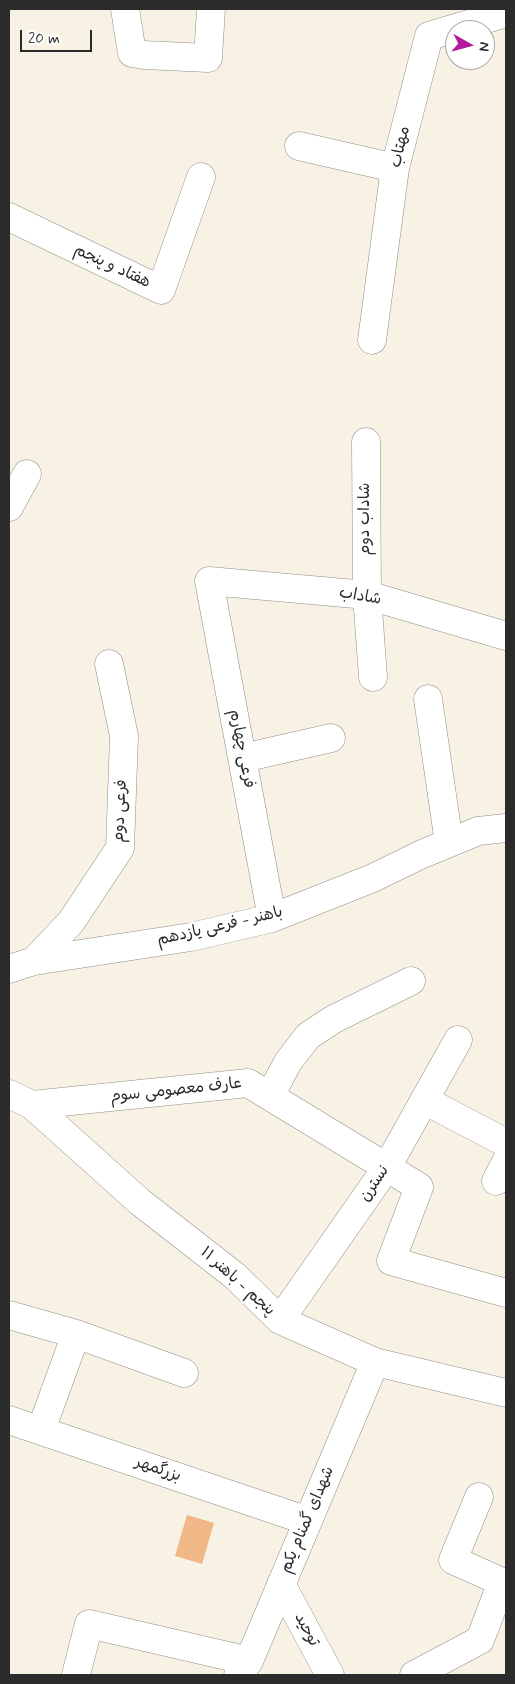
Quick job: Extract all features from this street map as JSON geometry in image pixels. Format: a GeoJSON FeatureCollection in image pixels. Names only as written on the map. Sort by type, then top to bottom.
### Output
{"type":"FeatureCollection","features":[{"type":"Feature","properties":{"kind":"street"},"geometry":{"type":"LineString","coordinates":[[125,9],[132,52],[144,55],[208,58],[211,9]]}},
{"type":"Feature","properties":{"kind":"street","name":"مهتاب"},"geometry":{"type":"LineString","coordinates":[[372,340],[395,168],[429,36],[506,13]]}},
{"type":"Feature","properties":{"kind":"street"},"geometry":{"type":"LineString","coordinates":[[299,146],[395,168]]}},
{"type":"Feature","properties":{"kind":"street","name":"هفتاد و پنجم"},"geometry":{"type":"LineString","coordinates":[[9,218],[161,290],[201,177]]}},
{"type":"Feature","properties":{"kind":"street","name":"شاداب دوم"},"geometry":{"type":"LineString","coordinates":[[366,442],[367,595],[373,677]]}},
{"type":"Feature","properties":{"kind":"street"},"geometry":{"type":"LineString","coordinates":[[9,507],[27,474]]}},
{"type":"Feature","properties":{"kind":"street","name":"شاداب"},"geometry":{"type":"LineString","coordinates":[[209,581],[367,595],[506,636]]}},
{"type":"Feature","properties":{"kind":"street","name":"فرعی چهارم"},"geometry":{"type":"LineString","coordinates":[[209,581],[272,918]]}},
{"type":"Feature","properties":{"kind":"street","name":"فرعی دوم"},"geometry":{"type":"LineString","coordinates":[[21,965],[71,922],[120,848],[124,736],[109,664]]}},
{"type":"Feature","properties":{"kind":"street"},"geometry":{"type":"LineString","coordinates":[[428,700],[449,843]]}},
{"type":"Feature","properties":{"kind":"street"},"geometry":{"type":"LineString","coordinates":[[243,758],[332,738]]}},
{"type":"Feature","properties":{"kind":"street","name":"باهنر - فرعی یازدهم"},"geometry":{"type":"LineString","coordinates":[[21,965],[191,937],[272,918],[372,878],[478,831],[505,830]]}},
{"type":"Feature","properties":{"kind":"street"},"geometry":{"type":"LineString","coordinates":[[270,1096],[288,1062],[308,1036],[334,1019],[411,981]]}},
{"type":"Feature","properties":{"kind":"street","name":"نسترن"},"geometry":{"type":"LineString","coordinates":[[280,1320],[387,1167],[458,1040]]}},
{"type":"Feature","properties":{"kind":"street","name":"عارف معصومی سوم"},"geometry":{"type":"LineString","coordinates":[[20,1100],[248,1082],[419,1187],[392,1261],[506,1293]]}},
{"type":"Feature","properties":{"kind":"street","name":"پنجم - باهنر ۱۱"},"geometry":{"type":"LineString","coordinates":[[20,1100],[140,1202],[235,1276],[280,1320],[375,1362],[506,1393]]}},
{"type":"Feature","properties":{"kind":"street"},"geometry":{"type":"LineString","coordinates":[[424,1100],[506,1143]]}},
{"type":"Feature","properties":{"kind":"street"},"geometry":{"type":"LineString","coordinates":[[9,1315],[76,1334],[184,1373]]}},
{"type":"Feature","properties":{"kind":"street"},"geometry":{"type":"LineString","coordinates":[[41,1430],[76,1334]]}},
{"type":"Feature","properties":{"kind":"street","name":"شهدای گمنام یکم"},"geometry":{"type":"LineString","coordinates":[[244,1668],[375,1362]]}},
{"type":"Feature","properties":{"kind":"street","name":"بزرگمهر"},"geometry":{"type":"LineString","coordinates":[[9,1420],[308,1521]]}},
{"type":"Feature","properties":{"kind":"street"},"geometry":{"type":"LineString","coordinates":[[414,1675],[480,1640],[502,1582],[453,1560],[479,1498]]}},
{"type":"Feature","properties":{"kind":"street","name":"توحید"},"geometry":{"type":"LineString","coordinates":[[281,1584],[330,1675]]}},
{"type":"Feature","properties":{"kind":"street"},"geometry":{"type":"LineString","coordinates":[[76,1675],[89,1624],[244,1668]]}},
{"type":"Feature","properties":{"kind":"building"},"geometry":{"type":"Polygon","coordinates":[[[187,1515],[214,1523],[202,1564],[175,1556],[187,1515]]]}}]}
